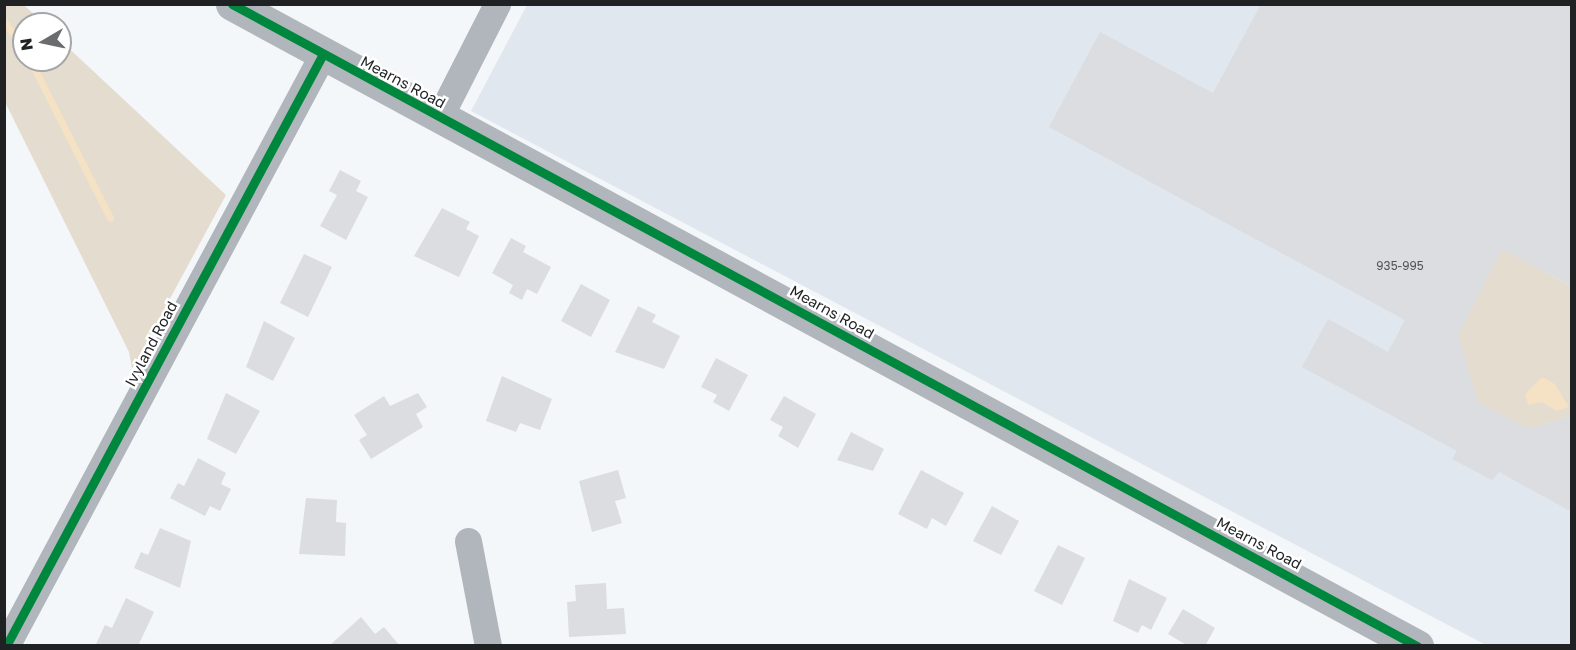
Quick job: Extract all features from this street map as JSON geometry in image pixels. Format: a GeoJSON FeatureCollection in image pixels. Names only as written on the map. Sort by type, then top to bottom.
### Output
{"type":"FeatureCollection","features":[{"type":"Feature","properties":{"kind":"street","name":"Mearns Road"},"geometry":{"type":"LineString","coordinates":[[232,4],[322,56],[1417,645]]}},
{"type":"Feature","properties":{"kind":"street"},"geometry":{"type":"LineString","coordinates":[[439,118],[497,4]]}},
{"type":"Feature","properties":{"kind":"street","name":"Ivyland Road"},"geometry":{"type":"LineString","coordinates":[[6,645],[322,56]]}},
{"type":"Feature","properties":{"kind":"street"},"geometry":{"type":"LineString","coordinates":[[468,541],[489,645]]}},
{"type":"Feature","properties":{"kind":"shaded area"},"geometry":{"type":"Polygon","coordinates":[[[5,4],[24,5],[31,12],[12,12],[12,72],[72,72],[72,51],[226,195],[132,369],[129,352],[5,102],[5,4]]]}},
{"type":"Feature","properties":{"kind":"shaded area"},"geometry":{"type":"Polygon","coordinates":[[[527,5],[1571,5],[1571,645],[1486,645],[471,111],[527,5]]]}},
{"type":"Feature","properties":{"kind":"shaded area"},"geometry":{"type":"Polygon","coordinates":[[[1502,249],[1571,286],[1571,416],[1529,429],[1478,403],[1458,335],[1502,249]]]}},
{"type":"Feature","properties":{"kind":"shaded area"},"geometry":{"type":"Polygon","coordinates":[[[1542,377],[1555,384],[1569,407],[1557,411],[1542,402],[1528,405],[1525,394],[1542,377]]]}},
{"type":"Feature","properties":{"kind":"building"},"geometry":{"type":"Polygon","coordinates":[[[1261,4],[1572,4],[1572,286],[1502,249],[1458,335],[1478,403],[1529,429],[1572,416],[1572,512],[1499,472],[1492,480],[1452,459],[1457,451],[1302,367],[1328,319],[1388,352],[1405,320],[1049,127],[1100,32],[1213,93],[1261,4]]]}},
{"type":"Feature","properties":{"kind":"building"},"geometry":{"type":"Polygon","coordinates":[[[340,170],[361,181],[356,191],[368,197],[346,240],[320,226],[337,195],[329,191],[340,170]]]}},
{"type":"Feature","properties":{"kind":"building"},"geometry":{"type":"Polygon","coordinates":[[[442,208],[470,222],[466,229],[479,236],[459,277],[414,256],[442,208]]]}},
{"type":"Feature","properties":{"kind":"building"},"geometry":{"type":"Polygon","coordinates":[[[511,238],[526,246],[523,252],[551,267],[537,294],[527,289],[522,300],[509,293],[513,285],[492,273],[511,238]]]}},
{"type":"Feature","properties":{"kind":"building"},"geometry":{"type":"Polygon","coordinates":[[[304,254],[332,267],[308,317],[280,303],[304,254]]]}},
{"type":"Feature","properties":{"kind":"building"},"geometry":{"type":"Polygon","coordinates":[[[581,284],[610,300],[591,337],[561,321],[581,284]]]}},
{"type":"Feature","properties":{"kind":"building"},"geometry":{"type":"Polygon","coordinates":[[[638,306],[656,315],[652,322],[680,336],[664,369],[615,352],[638,306]]]}},
{"type":"Feature","properties":{"kind":"building"},"geometry":{"type":"Polygon","coordinates":[[[264,321],[295,338],[273,381],[246,367],[264,321]]]}},
{"type":"Feature","properties":{"kind":"building"},"geometry":{"type":"Polygon","coordinates":[[[716,358],[748,375],[729,411],[713,402],[717,395],[701,387],[716,358]]]}},
{"type":"Feature","properties":{"kind":"building"},"geometry":{"type":"Polygon","coordinates":[[[502,376],[552,399],[540,430],[520,423],[516,432],[486,421],[502,376]]]}},
{"type":"Feature","properties":{"kind":"building"},"geometry":{"type":"Polygon","coordinates":[[[226,393],[260,411],[236,454],[207,439],[226,393]]]}},
{"type":"Feature","properties":{"kind":"building"},"geometry":{"type":"Polygon","coordinates":[[[418,393],[427,407],[416,414],[423,427],[371,459],[359,440],[367,435],[354,415],[384,396],[390,406],[418,393]]]}},
{"type":"Feature","properties":{"kind":"building"},"geometry":{"type":"Polygon","coordinates":[[[784,396],[816,414],[798,448],[778,436],[783,427],[770,420],[784,396]]]}},
{"type":"Feature","properties":{"kind":"building"},"geometry":{"type":"Polygon","coordinates":[[[851,432],[884,449],[873,471],[837,460],[851,432]]]}},
{"type":"Feature","properties":{"kind":"building"},"geometry":{"type":"Polygon","coordinates":[[[198,458],[226,473],[221,484],[231,489],[220,511],[210,506],[205,516],[170,498],[178,483],[184,486],[198,458]]]}},
{"type":"Feature","properties":{"kind":"building"},"geometry":{"type":"Polygon","coordinates":[[[618,470],[626,498],[615,501],[622,523],[592,532],[579,481],[618,470]]]}},
{"type":"Feature","properties":{"kind":"building"},"geometry":{"type":"Polygon","coordinates":[[[921,470],[964,493],[946,526],[932,518],[927,529],[898,514],[921,470]]]}},
{"type":"Feature","properties":{"kind":"building"},"geometry":{"type":"Polygon","coordinates":[[[306,498],[337,500],[336,522],[346,523],[345,556],[299,554],[306,498]]]}},
{"type":"Feature","properties":{"kind":"building"},"geometry":{"type":"Polygon","coordinates":[[[992,506],[1019,521],[1001,555],[973,541],[992,506]]]}},
{"type":"Feature","properties":{"kind":"building"},"geometry":{"type":"Polygon","coordinates":[[[160,528],[191,541],[180,588],[134,568],[141,552],[148,555],[160,528]]]}},
{"type":"Feature","properties":{"kind":"building"},"geometry":{"type":"Polygon","coordinates":[[[1058,545],[1085,558],[1062,605],[1034,591],[1058,545]]]}},
{"type":"Feature","properties":{"kind":"building"},"geometry":{"type":"Polygon","coordinates":[[[1129,579],[1167,598],[1151,630],[1142,625],[1138,633],[1113,621],[1129,579]]]}},
{"type":"Feature","properties":{"kind":"building"},"geometry":{"type":"Polygon","coordinates":[[[606,583],[607,609],[624,608],[626,634],[569,637],[567,602],[576,601],[575,585],[606,583]]]}},
{"type":"Feature","properties":{"kind":"building"},"geometry":{"type":"Polygon","coordinates":[[[126,598],[154,612],[138,646],[96,644],[105,625],[112,628],[126,598]]]}},
{"type":"Feature","properties":{"kind":"building"},"geometry":{"type":"Polygon","coordinates":[[[1183,609],[1215,628],[1205,646],[1188,646],[1168,634],[1183,609]]]}},
{"type":"Feature","properties":{"kind":"building"},"geometry":{"type":"Polygon","coordinates":[[[361,617],[375,634],[384,627],[400,646],[329,646],[361,617]]]}},
{"type":"Feature","properties":{"kind":"waterway"},"geometry":{"type":"LineString","coordinates":[[4,21],[12,33]]}},
{"type":"Feature","properties":{"kind":"waterway"},"geometry":{"type":"LineString","coordinates":[[36,72],[110,218]]}},
{"type":"Feature","properties":{"kind":"cycle path"},"geometry":{"type":"LineString","coordinates":[[232,4],[1417,646]]}},
{"type":"Feature","properties":{"kind":"cycle path"},"geometry":{"type":"LineString","coordinates":[[6,646],[322,56]]}}]}
